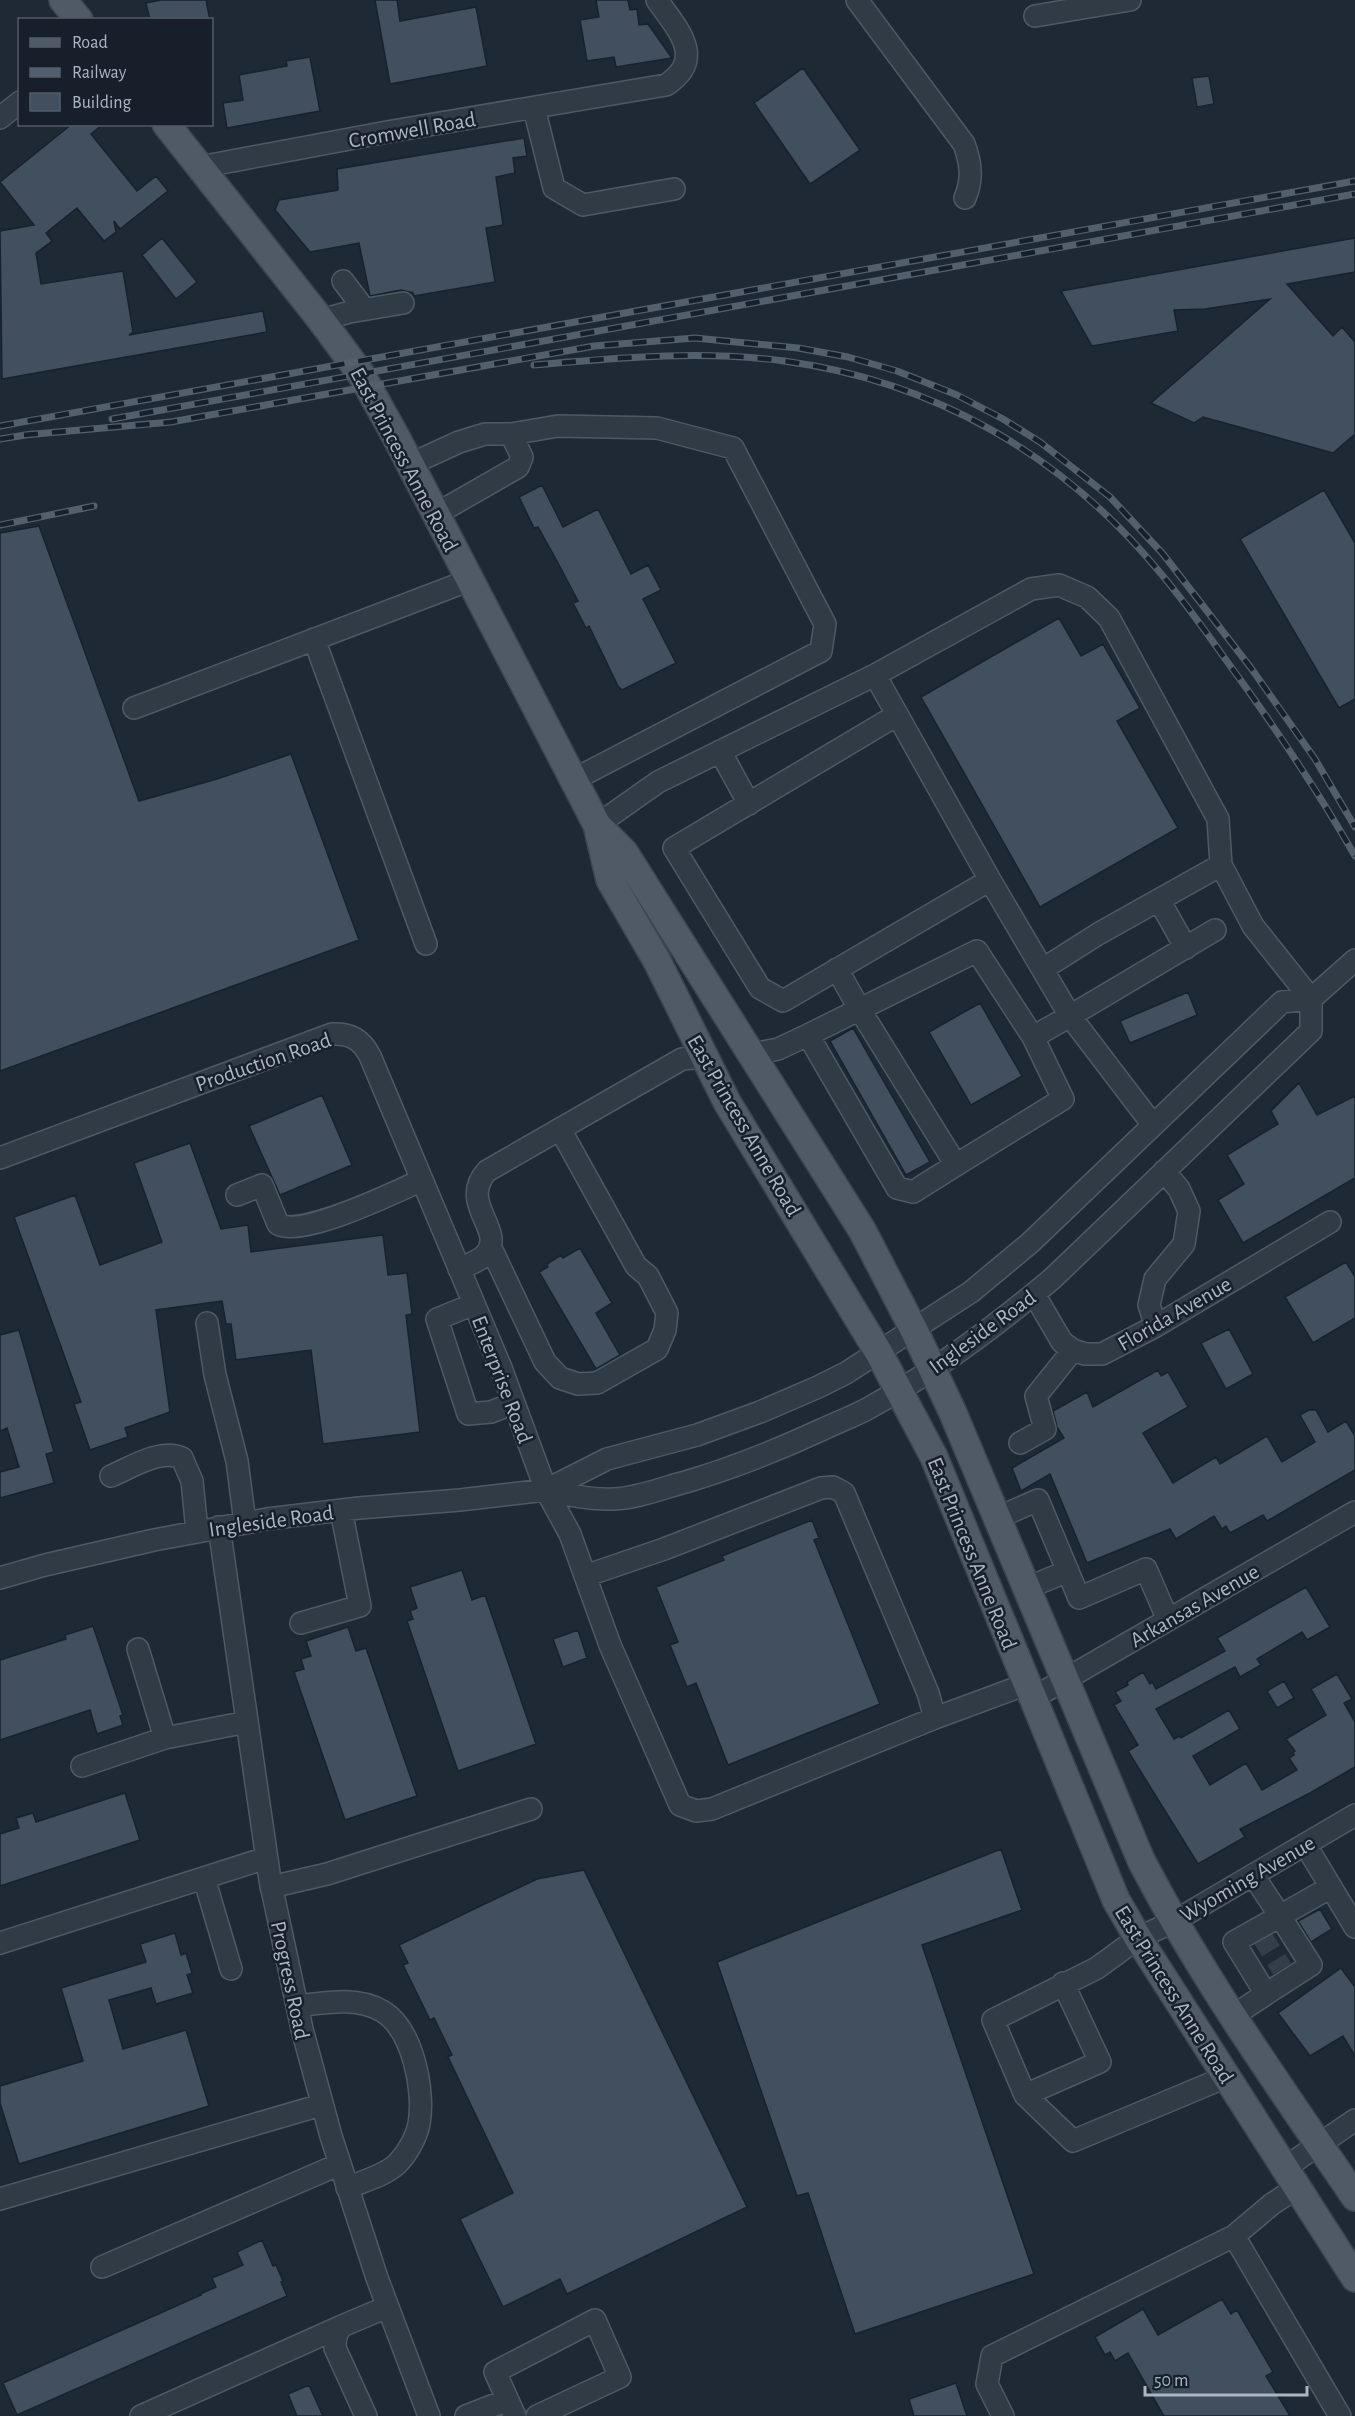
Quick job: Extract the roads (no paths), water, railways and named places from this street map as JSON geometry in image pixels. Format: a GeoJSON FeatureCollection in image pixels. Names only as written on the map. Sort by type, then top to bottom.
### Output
{"type":"FeatureCollection","features":[{"type":"Feature","properties":{"kind":"main road"},"geometry":{"type":"LineString","coordinates":[[63,0],[77,18]]}},
{"type":"Feature","properties":{"kind":"main road","name":"East Princess Anne Road"},"geometry":{"type":"LineString","coordinates":[[167,126],[321,320],[361,374],[411,464],[597,825],[610,880],[657,961],[727,1102],[879,1353],[934,1456],[1116,1900],[1355,2278]]}},
{"type":"Feature","properties":{"kind":"main road","name":"East Princess Anne Road"},"geometry":{"type":"LineString","coordinates":[[597,825],[624,852],[862,1230],[932,1368],[1027,1588],[1140,1860],[1173,1922],[1233,2016],[1355,2197]]}},
{"type":"Feature","properties":{"kind":"street","name":"Cromwell Road"},"geometry":{"type":"LineString","coordinates":[[200,167],[666,86],[677,78],[685,66],[687,53],[685,39],[657,0]]}},
{"type":"Feature","properties":{"kind":"street"},"geometry":{"type":"LineString","coordinates":[[857,0],[964,144],[970,159],[971,176],[965,198]]}},
{"type":"Feature","properties":{"kind":"street"},"geometry":{"type":"LineString","coordinates":[[1035,16],[1130,0]]}},
{"type":"Feature","properties":{"kind":"street"},"geometry":{"type":"LineString","coordinates":[[0,118],[18,104]]}},
{"type":"Feature","properties":{"kind":"street"},"geometry":{"type":"LineString","coordinates":[[534,108],[555,188],[583,205],[674,189]]}},
{"type":"Feature","properties":{"kind":"street"},"geometry":{"type":"LineString","coordinates":[[343,281],[364,309]]}},
{"type":"Feature","properties":{"kind":"street"},"geometry":{"type":"LineString","coordinates":[[321,320],[364,309],[403,303]]}},
{"type":"Feature","properties":{"kind":"street"},"geometry":{"type":"LineString","coordinates":[[411,464],[485,434],[511,434],[558,426],[657,428],[733,448],[825,624],[821,651],[573,780]]}},
{"type":"Feature","properties":{"kind":"street"},"geometry":{"type":"LineString","coordinates":[[436,514],[518,467],[522,457],[511,434]]}},
{"type":"Feature","properties":{"kind":"street"},"geometry":{"type":"LineString","coordinates":[[134,708],[470,580]]}},
{"type":"Feature","properties":{"kind":"street"},"geometry":{"type":"LineString","coordinates":[[597,825],[658,782],[875,675],[1031,589],[1059,585],[1087,597],[1109,618],[1218,819],[1221,865],[1253,926],[1311,999],[1355,960]]}},
{"type":"Feature","properties":{"kind":"street"},"geometry":{"type":"LineString","coordinates":[[314,639],[426,944]]}},
{"type":"Feature","properties":{"kind":"street"},"geometry":{"type":"LineString","coordinates":[[875,675],[990,880],[1070,1016],[1153,1125]]}},
{"type":"Feature","properties":{"kind":"street"},"geometry":{"type":"LineString","coordinates":[[897,715],[674,848],[759,988],[783,1001],[990,880]]}},
{"type":"Feature","properties":{"kind":"street"},"geometry":{"type":"LineString","coordinates":[[720,751],[749,804]]}},
{"type":"Feature","properties":{"kind":"street"},"geometry":{"type":"LineString","coordinates":[[1043,969],[1098,934],[1221,865]]}},
{"type":"Feature","properties":{"kind":"street"},"geometry":{"type":"LineString","coordinates":[[1159,900],[1186,948]]}},
{"type":"Feature","properties":{"kind":"street"},"geometry":{"type":"LineString","coordinates":[[1033,1037],[1215,930]]}},
{"type":"Feature","properties":{"kind":"street"},"geometry":{"type":"LineString","coordinates":[[753,1054],[778,1049],[977,951],[1033,1037],[1063,1099],[913,1192],[897,1188],[808,1035]]}},
{"type":"Feature","properties":{"kind":"street"},"geometry":{"type":"LineString","coordinates":[[837,969],[956,1166]]}},
{"type":"Feature","properties":{"kind":"street","name":"Ingleside Road"},"geometry":{"type":"LineString","coordinates":[[0,1578],[45,1565],[197,1531],[340,1510],[546,1490],[577,1497],[615,1499],[647,1493],[727,1470],[778,1450],[865,1410],[900,1389],[1034,1294],[1311,1031],[1311,999],[1282,1002],[1030,1243],[971,1292],[879,1353],[846,1373],[760,1412],[697,1435],[607,1459],[546,1490]]}},
{"type":"Feature","properties":{"kind":"street","name":"Production Road"},"geometry":{"type":"LineString","coordinates":[[0,1158],[332,1034],[344,1034],[356,1038],[364,1045],[370,1056],[459,1269]]}},
{"type":"Feature","properties":{"kind":"street"},"geometry":{"type":"LineString","coordinates":[[459,1269],[485,1255],[490,1246],[491,1235],[477,1200],[476,1191],[479,1180],[487,1171],[682,1059],[705,1057]]}},
{"type":"Feature","properties":{"kind":"street"},"geometry":{"type":"LineString","coordinates":[[490,1246],[545,1362],[560,1378],[578,1384],[597,1383],[657,1349],[665,1330],[667,1313],[648,1276],[636,1266],[560,1129]]}},
{"type":"Feature","properties":{"kind":"street"},"geometry":{"type":"LineString","coordinates":[[1156,1326],[1149,1305],[1155,1279],[1184,1244],[1189,1211],[1179,1189],[1164,1171]]}},
{"type":"Feature","properties":{"kind":"street"},"geometry":{"type":"LineString","coordinates":[[237,1195],[262,1185],[278,1224],[284,1227],[305,1226],[375,1202],[422,1180]]}},
{"type":"Feature","properties":{"kind":"street","name":"Florida Avenue"},"geometry":{"type":"LineString","coordinates":[[1073,1350],[1084,1354],[1102,1354],[1156,1326],[1330,1222]]}},
{"type":"Feature","properties":{"kind":"street","name":"Enterprise Road"},"geometry":{"type":"LineString","coordinates":[[459,1269],[514,1403],[546,1490],[570,1534],[610,1645],[680,1805],[696,1811],[712,1809],[935,1718]]}},
{"type":"Feature","properties":{"kind":"street"},"geometry":{"type":"LineString","coordinates":[[1020,1443],[1045,1429],[1036,1396],[1073,1350],[1062,1341],[1034,1294]]}},
{"type":"Feature","properties":{"kind":"street"},"geometry":{"type":"LineString","coordinates":[[474,1304],[437,1319],[468,1414],[491,1412],[514,1403]]}},
{"type":"Feature","properties":{"kind":"street"},"geometry":{"type":"LineString","coordinates":[[207,1323],[215,1374],[237,1461],[245,1523]]}},
{"type":"Feature","properties":{"kind":"street"},"geometry":{"type":"LineString","coordinates":[[111,1476],[151,1458],[173,1454],[182,1458],[192,1481],[197,1531]]}},
{"type":"Feature","properties":{"kind":"street"},"geometry":{"type":"LineString","coordinates":[[585,1576],[664,1549],[821,1488],[833,1487],[844,1493],[928,1693],[935,1718]]}},
{"type":"Feature","properties":{"kind":"street"},"geometry":{"type":"LineString","coordinates":[[997,1518],[1038,1500],[1079,1598],[1146,1569],[1168,1620]]}},
{"type":"Feature","properties":{"kind":"street"},"geometry":{"type":"LineString","coordinates":[[301,1623],[360,1606],[340,1510]]}},
{"type":"Feature","properties":{"kind":"street","name":"Arkansas Avenue"},"geometry":{"type":"LineString","coordinates":[[935,1718],[1065,1679],[1355,1512]]}},
{"type":"Feature","properties":{"kind":"street","name":"Progress Road"},"geometry":{"type":"LineString","coordinates":[[219,1527],[266,1858],[297,2006],[321,2104],[347,2188],[387,2307],[429,2416]]}},
{"type":"Feature","properties":{"kind":"street"},"geometry":{"type":"LineString","coordinates":[[1027,1588],[1068,1571]]}},
{"type":"Feature","properties":{"kind":"street"},"geometry":{"type":"LineString","coordinates":[[138,1649],[165,1738]]}},
{"type":"Feature","properties":{"kind":"street"},"geometry":{"type":"LineString","coordinates":[[82,1766],[165,1738],[247,1722]]}},
{"type":"Feature","properties":{"kind":"street"},"geometry":{"type":"LineString","coordinates":[[271,1887],[338,1870],[531,1809]]}},
{"type":"Feature","properties":{"kind":"street","name":"Wyoming Avenue"},"geometry":{"type":"LineString","coordinates":[[1025,2095],[993,2020],[1097,1968],[1138,1938],[1173,1922],[1355,1815]]}},
{"type":"Feature","properties":{"kind":"street"},"geometry":{"type":"LineString","coordinates":[[1305,1844],[1355,1926]]}},
{"type":"Feature","properties":{"kind":"street"},"geometry":{"type":"LineString","coordinates":[[0,1943],[266,1858]]}},
{"type":"Feature","properties":{"kind":"street"},"geometry":{"type":"LineString","coordinates":[[1233,2016],[1266,1994],[1286,1974],[1311,1965],[1253,1875]]}},
{"type":"Feature","properties":{"kind":"street"},"geometry":{"type":"LineString","coordinates":[[204,1878],[231,1969]]}},
{"type":"Feature","properties":{"kind":"street"},"geometry":{"type":"LineString","coordinates":[[1266,1994],[1234,1942],[1258,1931],[1331,1887]]}},
{"type":"Feature","properties":{"kind":"street"},"geometry":{"type":"LineString","coordinates":[[1063,1983],[1100,2062],[1025,2095],[1073,2140],[1226,2077]]}},
{"type":"Feature","properties":{"kind":"street"},"geometry":{"type":"LineString","coordinates":[[297,2006],[333,2002],[371,2006],[393,2018],[410,2049],[419,2096],[419,2123],[414,2140],[397,2163],[387,2171],[347,2188]]}},
{"type":"Feature","properties":{"kind":"street"},"geometry":{"type":"LineString","coordinates":[[0,2199],[321,2104]]}},
{"type":"Feature","properties":{"kind":"street"},"geometry":{"type":"LineString","coordinates":[[1004,2416],[987,2384],[992,2356],[1234,2236],[1272,2204],[1319,2144],[1355,2120]]}},
{"type":"Feature","properties":{"kind":"street"},"geometry":{"type":"LineString","coordinates":[[102,2267],[340,2164]]}},
{"type":"Feature","properties":{"kind":"street"},"geometry":{"type":"LineString","coordinates":[[1234,2236],[1340,2416]]}},
{"type":"Feature","properties":{"kind":"street"},"geometry":{"type":"LineString","coordinates":[[141,2416],[387,2307]]}},
{"type":"Feature","properties":{"kind":"street"},"geometry":{"type":"LineString","coordinates":[[466,2416],[511,2408],[495,2372],[595,2320],[620,2378],[537,2416]]}},
{"type":"Feature","properties":{"kind":"street"},"geometry":{"type":"LineString","coordinates":[[342,2326],[337,2332],[335,2348],[366,2416]]}},
{"type":"Feature","properties":{"kind":"tunnel"},"geometry":{"type":"LineString","coordinates":[[1260,1933],[1282,1969]]}},
{"type":"Feature","properties":{"kind":"railway"},"geometry":{"type":"LineString","coordinates":[[0,426],[1355,181]]}},
{"type":"Feature","properties":{"kind":"railway"},"geometry":{"type":"LineString","coordinates":[[112,419],[1355,194]]}},
{"type":"Feature","properties":{"kind":"railway"},"geometry":{"type":"LineString","coordinates":[[24,435],[171,422],[594,346],[695,338],[798,348],[848,357],[897,371],[957,395],[1003,419],[1040,442],[1110,497],[1163,554],[1251,668],[1315,759],[1355,827]]}},
{"type":"Feature","properties":{"kind":"railway"},"geometry":{"type":"LineString","coordinates":[[534,365],[690,356],[784,361],[839,371],[892,386],[942,405],[990,429],[1036,458],[1079,491],[1120,528],[1157,569],[1201,625],[1277,732],[1355,856]]}},
{"type":"Feature","properties":{"kind":"railway"},"geometry":{"type":"LineString","coordinates":[[0,439],[32,434]]}},
{"type":"Feature","properties":{"kind":"railway"},"geometry":{"type":"LineString","coordinates":[[0,525],[94,506]]}}]}
